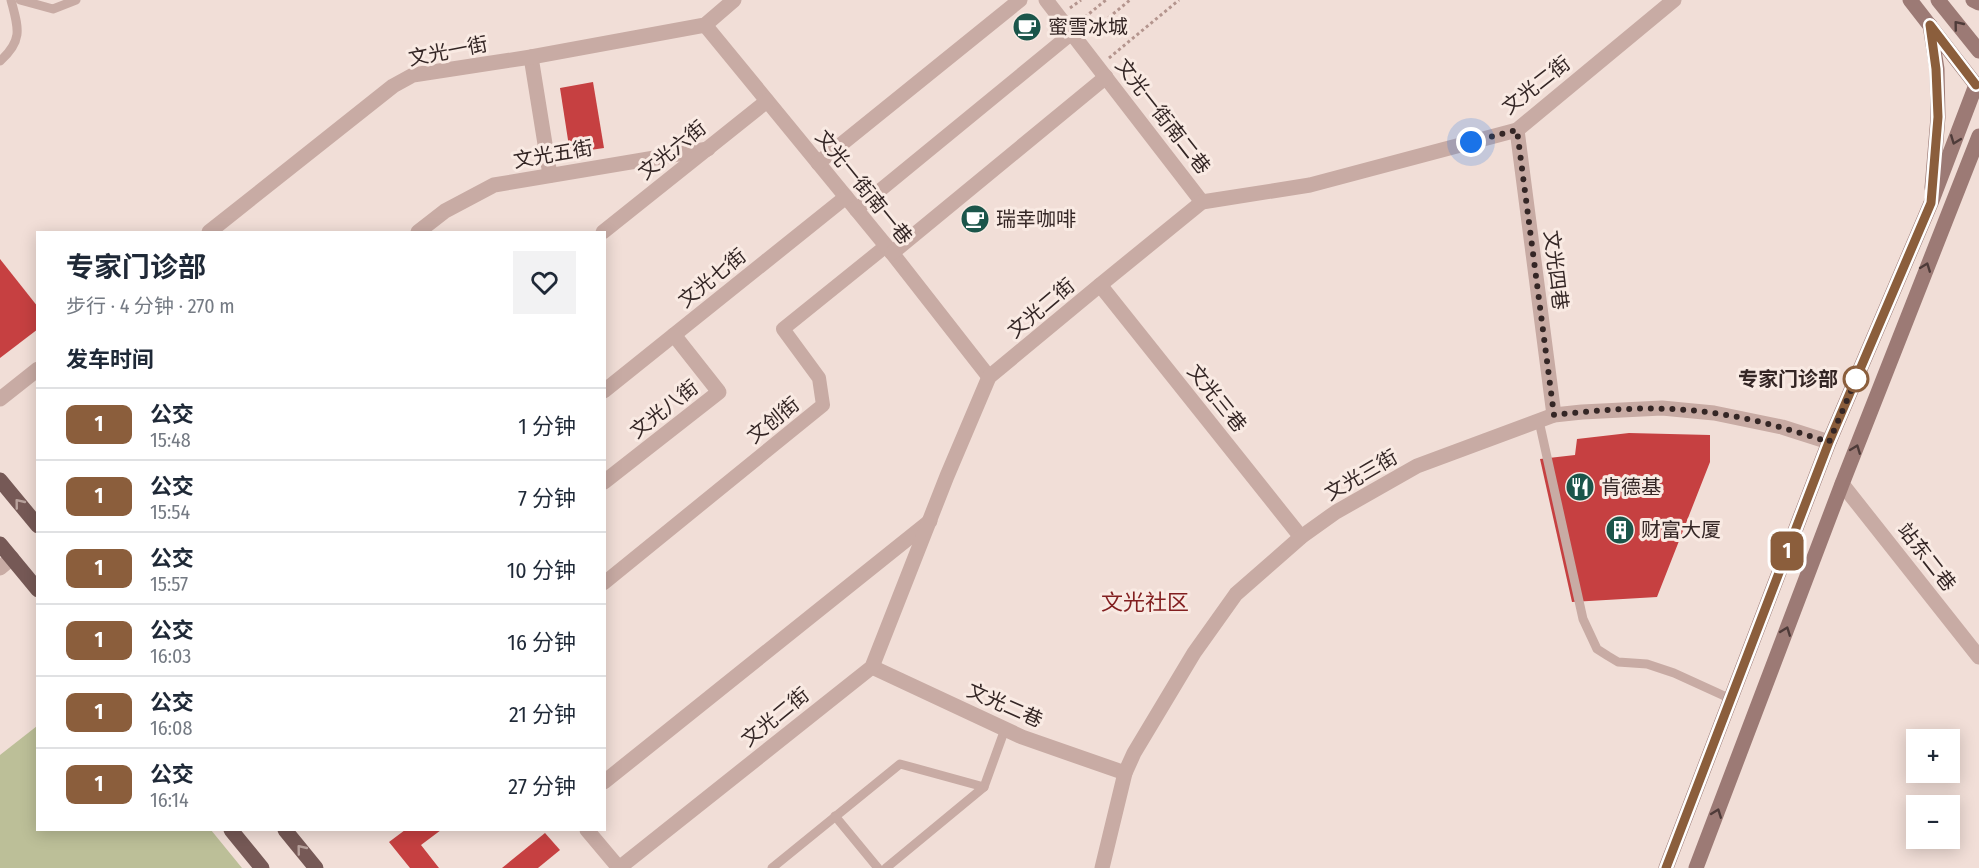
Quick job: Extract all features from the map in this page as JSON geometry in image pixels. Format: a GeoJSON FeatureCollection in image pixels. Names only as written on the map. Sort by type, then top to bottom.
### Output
{"type":"FeatureCollection","features":[{"type":"Feature","properties":{"kind":"main road"},"geometry":{"type":"LineString","coordinates":[[1666,868],[1829,442],[1931,203],[1977,85],[1910,0]]}},
{"type":"Feature","properties":{"kind":"main road"},"geometry":{"type":"LineString","coordinates":[[1938,0],[1979,51]]}},
{"type":"Feature","properties":{"kind":"main road"},"geometry":{"type":"LineString","coordinates":[[1973,0],[1979,3]]}},
{"type":"Feature","properties":{"kind":"main road"},"geometry":{"type":"LineString","coordinates":[[1930,25],[1936,69],[1938,117],[1931,203]]}},
{"type":"Feature","properties":{"kind":"main road"},"geometry":{"type":"LineString","coordinates":[[1696,868],[1842,484],[1979,136]]}},
{"type":"Feature","properties":{"kind":"main road"},"geometry":{"type":"LineString","coordinates":[[0,480],[36,524]]}},
{"type":"Feature","properties":{"kind":"main road"},"geometry":{"type":"LineString","coordinates":[[0,544],[6,563],[36,588]]}},
{"type":"Feature","properties":{"kind":"main road"},"geometry":{"type":"LineString","coordinates":[[232,831],[262,868]]}},
{"type":"Feature","properties":{"kind":"main road"},"geometry":{"type":"LineString","coordinates":[[287,831],[316,868]]}},
{"type":"Feature","properties":{"kind":"street"},"geometry":{"type":"LineString","coordinates":[[705,25],[734,0]]}},
{"type":"Feature","properties":{"kind":"street"},"geometry":{"type":"LineString","coordinates":[[818,163],[1020,0]]}},
{"type":"Feature","properties":{"kind":"street","name":"文光一街南二巷"},"geometry":{"type":"LineString","coordinates":[[1046,0],[1202,202]]}},
{"type":"Feature","properties":{"kind":"street","name":"文光二街"},"geometry":{"type":"LineString","coordinates":[[619,868],[872,667],[989,377],[1100,285],[1202,202],[1311,185],[1517,130],[1674,0]]}},
{"type":"Feature","properties":{"kind":"street","name":"文光一街"},"geometry":{"type":"LineString","coordinates":[[210,231],[393,86],[413,75],[531,57],[705,25]]}},
{"type":"Feature","properties":{"kind":"street","name":"文光一街南一巷"},"geometry":{"type":"LineString","coordinates":[[705,25],[889,249],[989,377]]}},
{"type":"Feature","properties":{"kind":"street"},"geometry":{"type":"LineString","coordinates":[[856,210],[1073,35]]}},
{"type":"Feature","properties":{"kind":"street"},"geometry":{"type":"LineString","coordinates":[[531,57],[550,175]]}},
{"type":"Feature","properties":{"kind":"street"},"geometry":{"type":"LineString","coordinates":[[889,249],[1106,77]]}},
{"type":"Feature","properties":{"kind":"street","name":"文光六街"},"geometry":{"type":"LineString","coordinates":[[604,231],[767,101]]}},
{"type":"Feature","properties":{"kind":"street","name":"文光四巷"},"geometry":{"type":"LineString","coordinates":[[1517,130],[1546,418]]}},
{"type":"Feature","properties":{"kind":"street","name":"文光五街"},"geometry":{"type":"LineString","coordinates":[[419,231],[445,211],[494,185],[708,149]]}},
{"type":"Feature","properties":{"kind":"street","name":"文光七街"},"geometry":{"type":"LineString","coordinates":[[606,389],[846,197]]}},
{"type":"Feature","properties":{"kind":"street","name":"文创街"},"geometry":{"type":"LineString","coordinates":[[606,582],[823,405],[819,378],[783,329],[889,249]]}},
{"type":"Feature","properties":{"kind":"street","name":"文光三巷"},"geometry":{"type":"LineString","coordinates":[[1100,285],[1300,537]]}},
{"type":"Feature","properties":{"kind":"street","name":"文光八街"},"geometry":{"type":"LineString","coordinates":[[606,480],[719,392],[674,335]]}},
{"type":"Feature","properties":{"kind":"street"},"geometry":{"type":"LineString","coordinates":[[0,399],[36,374]]}},
{"type":"Feature","properties":{"kind":"street","name":"文光三街"},"geometry":{"type":"LineString","coordinates":[[1102,868],[1125,773],[1134,753],[1194,653],[1236,594],[1300,537],[1336,512],[1417,466],[1546,418],[1662,408],[1714,413],[1782,427],[1829,442]]}},
{"type":"Feature","properties":{"kind":"street","name":"站东二巷"},"geometry":{"type":"LineString","coordinates":[[1842,484],[1979,657]]}},
{"type":"Feature","properties":{"kind":"street"},"geometry":{"type":"LineString","coordinates":[[606,781],[930,520]]}},
{"type":"Feature","properties":{"kind":"street","name":"文光二巷"},"geometry":{"type":"LineString","coordinates":[[872,667],[1022,737],[1125,773]]}},
{"type":"Feature","properties":{"kind":"street"},"geometry":{"type":"LineString","coordinates":[[588,831],[619,868]]}},
{"type":"Feature","properties":{"kind":"lane"},"geometry":{"type":"LineString","coordinates":[[0,61],[9,53],[19,31],[11,0]]}},
{"type":"Feature","properties":{"kind":"lane"},"geometry":{"type":"LineString","coordinates":[[20,0],[53,9],[76,0]]}},
{"type":"Feature","properties":{"kind":"lane"},"geometry":{"type":"LineString","coordinates":[[1546,418],[1583,619],[1597,649],[1618,662],[1647,664],[1674,673],[1731,699]]}},
{"type":"Feature","properties":{"kind":"lane"},"geometry":{"type":"LineString","coordinates":[[886,868],[984,787],[1005,729]]}},
{"type":"Feature","properties":{"kind":"lane"},"geometry":{"type":"LineString","coordinates":[[772,868],[900,764],[984,787]]}},
{"type":"Feature","properties":{"kind":"lane"},"geometry":{"type":"LineString","coordinates":[[835,816],[878,868]]}},
{"type":"Feature","properties":{"kind":"path"},"geometry":{"type":"LineString","coordinates":[[1073,35],[1106,0]]}},
{"type":"Feature","properties":{"kind":"path"},"geometry":{"type":"LineString","coordinates":[[1073,35],[1130,0]]}},
{"type":"Feature","properties":{"kind":"path"},"geometry":{"type":"LineString","coordinates":[[1106,60],[1179,0]]}},
{"type":"Feature","properties":{"kind":"green space"},"geometry":{"type":"Polygon","coordinates":[[[36,727],[36,831],[212,831],[242,868],[0,868],[0,755],[36,727]]]}},
{"type":"Feature","properties":{"kind":"building"},"geometry":{"type":"Polygon","coordinates":[[[593,82],[604,148],[570,153],[560,88],[593,82]]]}},
{"type":"Feature","properties":{"kind":"building"},"geometry":{"type":"Polygon","coordinates":[[[0,259],[36,304],[36,331],[0,358],[0,259]]]}},
{"type":"Feature","properties":{"kind":"building","name":"财富大厦"},"geometry":{"type":"Polygon","coordinates":[[[1629,433],[1710,435],[1710,462],[1657,597],[1572,602],[1540,459],[1575,455],[1577,439],[1629,433]]]}},
{"type":"Feature","properties":{"kind":"building"},"geometry":{"type":"Polygon","coordinates":[[[404,831],[440,831],[421,845],[439,868],[410,868],[389,842],[404,831]]]}},
{"type":"Feature","properties":{"kind":"building"},"geometry":{"type":"Polygon","coordinates":[[[545,833],[560,850],[538,868],[502,868],[545,833]]]}},
{"type":"Feature","properties":{"kind":"bus line","name":"1"},"geometry":{"type":"LineString","coordinates":[[1666,868],[1829,442],[1931,203],[1938,117],[1936,69],[1930,25],[1976,85]]}},
{"type":"Feature","properties":{"kind":"place","name":"蜜雪冰城"},"geometry":{"type":"Point","coordinates":[1027,27]}},
{"type":"Feature","properties":{"kind":"place","name":"瑞幸咖啡"},"geometry":{"type":"Point","coordinates":[975,219]}},
{"type":"Feature","properties":{"kind":"place","name":"专家门诊部"},"geometry":{"type":"Point","coordinates":[1856,379]}},
{"type":"Feature","properties":{"kind":"place","name":"肯德基"},"geometry":{"type":"Point","coordinates":[1580,487]}},
{"type":"Feature","properties":{"kind":"place","name":"财富大厦"},"geometry":{"type":"Point","coordinates":[1620,530]}},
{"type":"Feature","properties":{"kind":"district","name":"文光社区"},"geometry":{"type":"Point","coordinates":[1145,602]}},
{"type":"Feature","properties":{"kind":"route"},"geometry":{"type":"LineString","coordinates":[[1471,142],[1517,130],[1554,415],[1662,408],[1714,413],[1782,427],[1829,442],[1857,377],[1856,379]]}}]}
